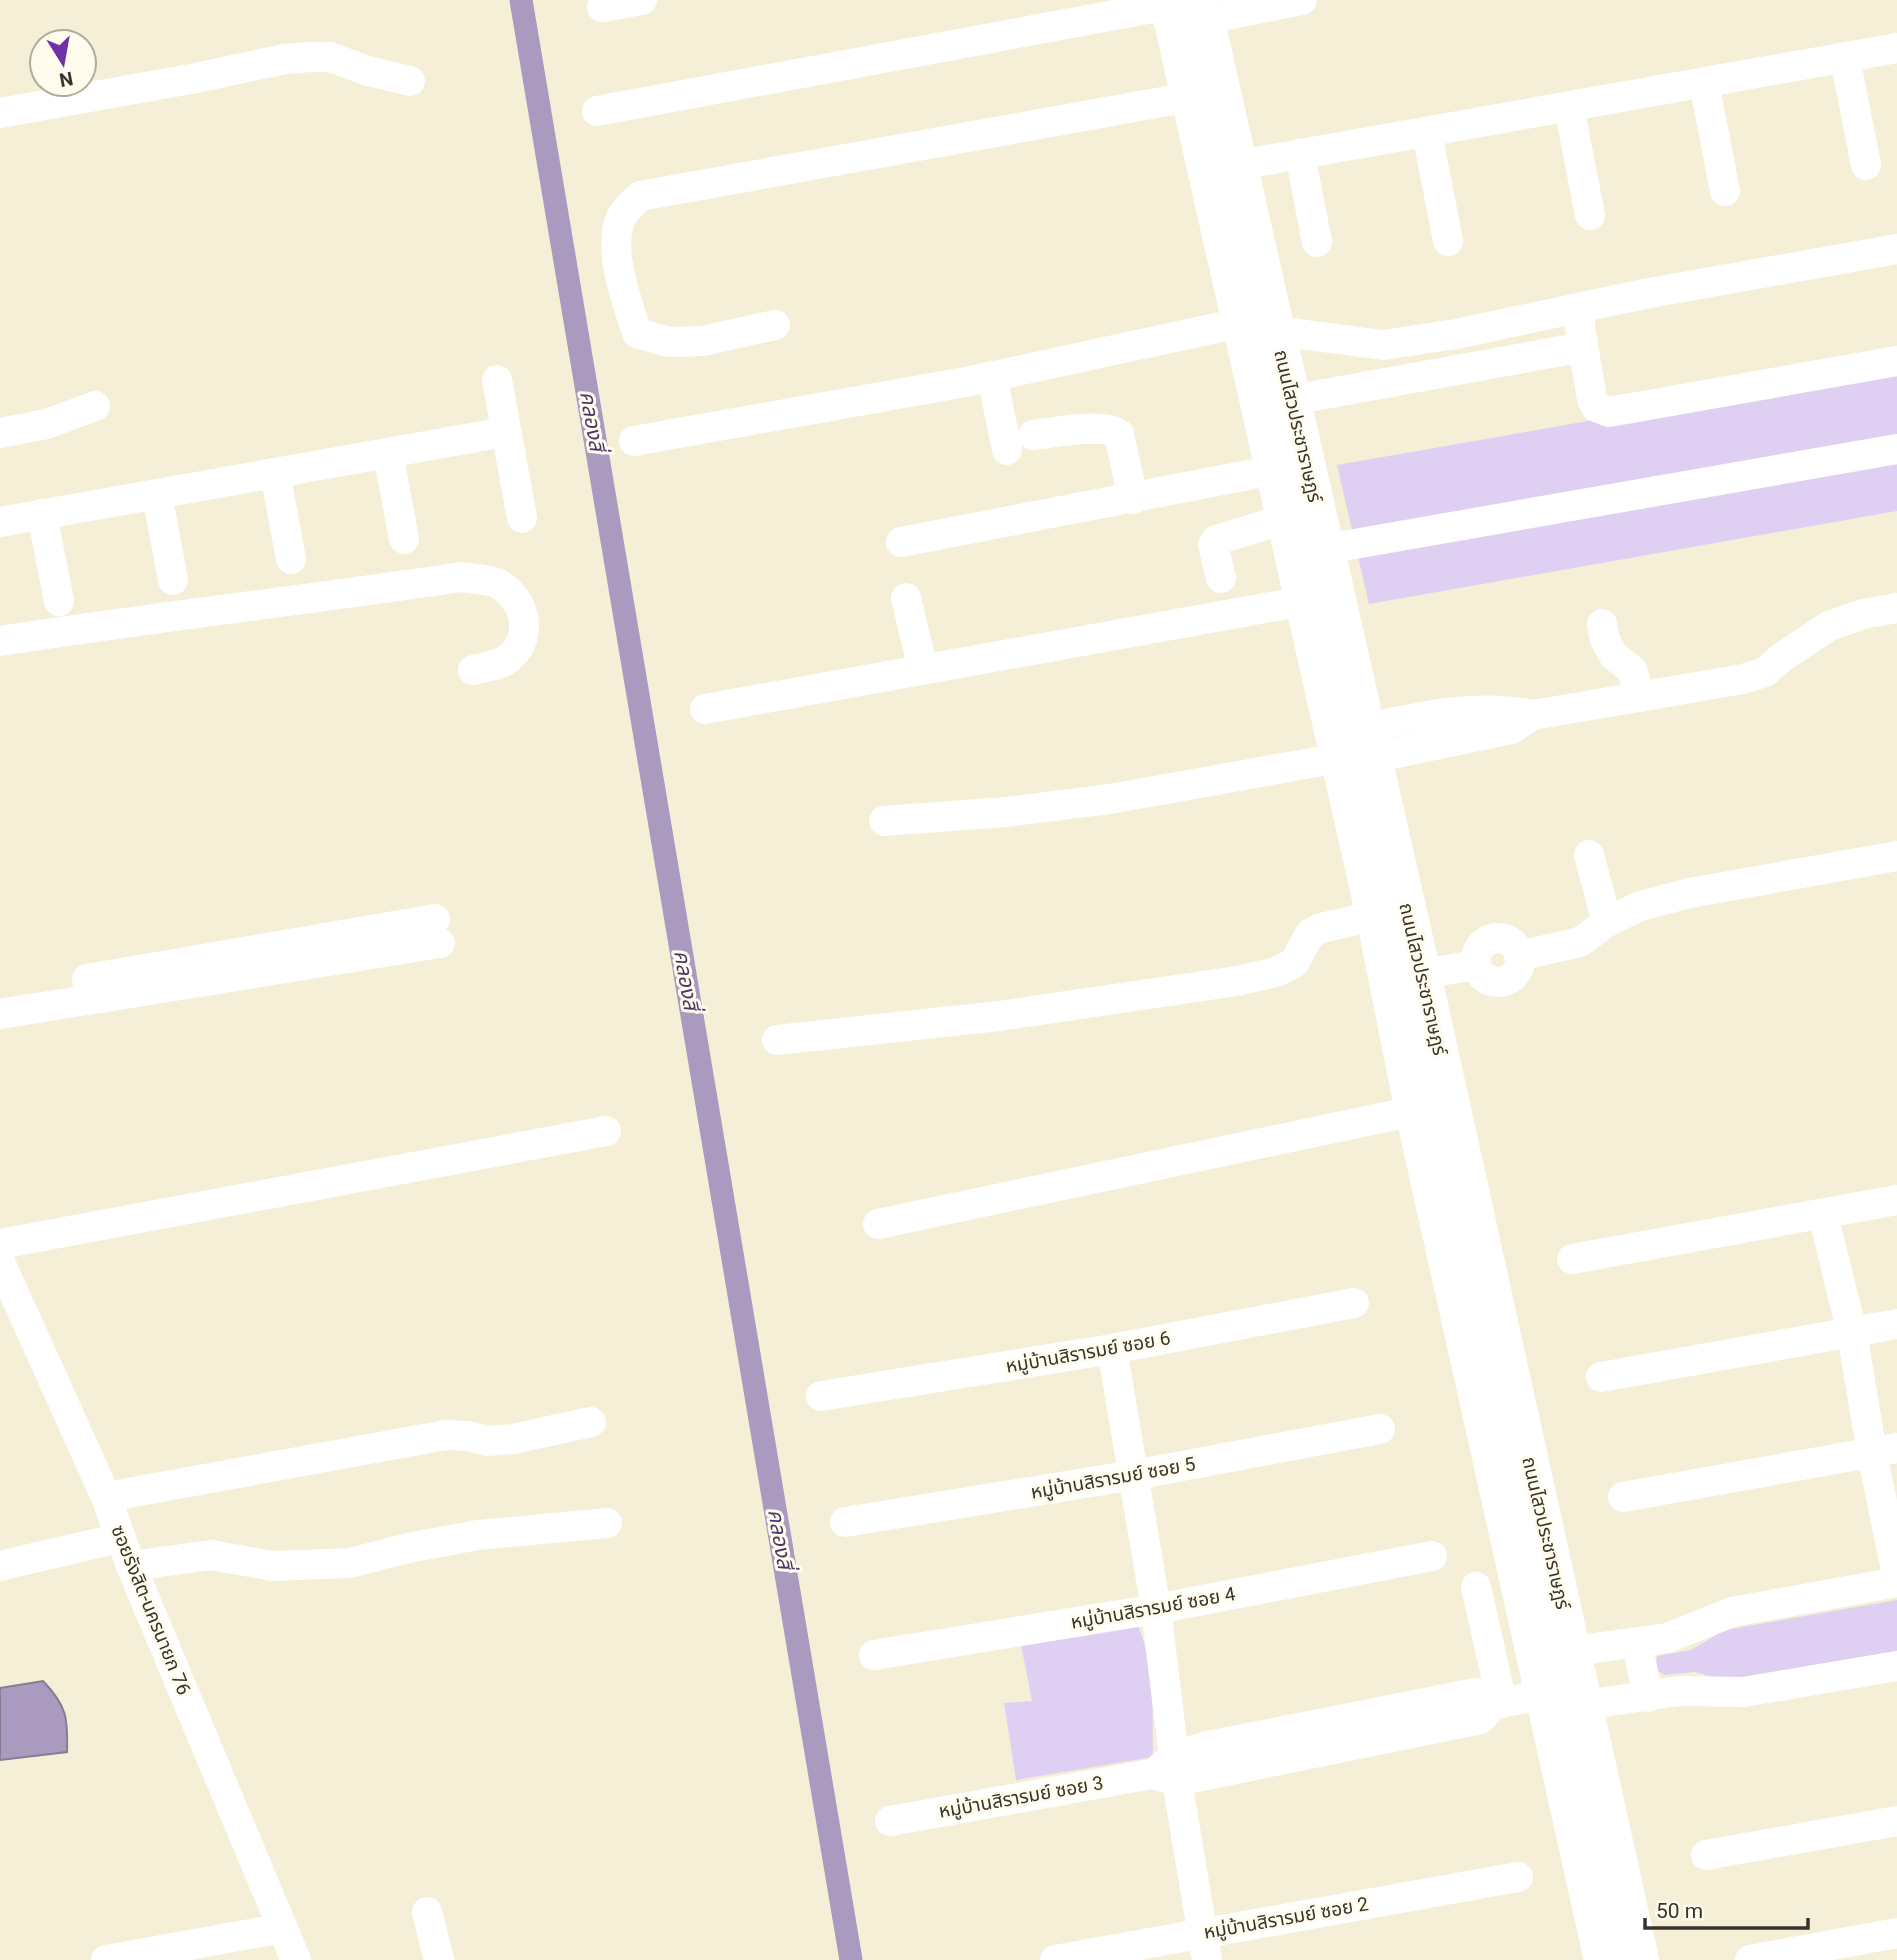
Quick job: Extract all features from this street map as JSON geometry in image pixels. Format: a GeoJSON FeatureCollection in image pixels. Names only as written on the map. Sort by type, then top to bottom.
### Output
{"type":"FeatureCollection","features":[{"type":"Feature","properties":{"kind":"main road","name":"ถนนไสวประชาราษฎร์"},"geometry":{"type":"LineString","coordinates":[[1186,6],[1190,97],[1259,327],[1292,400],[1326,549],[1360,748],[1375,916],[1414,1111],[1603,1960]]}},
{"type":"Feature","properties":{"kind":"main road","name":"ถนนไสวประชาราษฎร์"},"geometry":{"type":"LineString","coordinates":[[1186,6],[1238,165],[1274,470],[1304,601],[1360,748],[1422,974],[1640,1960]]}},
{"type":"Feature","properties":{"kind":"main road"},"geometry":{"type":"LineString","coordinates":[[1483,1426],[1521,1416]]}},
{"type":"Feature","properties":{"kind":"street"},"geometry":{"type":"LineString","coordinates":[[602,7],[642,0]]}},
{"type":"Feature","properties":{"kind":"street"},"geometry":{"type":"LineString","coordinates":[[597,111],[1186,6],[1303,0]]}},
{"type":"Feature","properties":{"kind":"street"},"geometry":{"type":"LineString","coordinates":[[1238,165],[1897,48]]}},
{"type":"Feature","properties":{"kind":"street"},"geometry":{"type":"LineString","coordinates":[[0,113],[298,58],[330,57],[368,71],[410,81]]}},
{"type":"Feature","properties":{"kind":"street"},"geometry":{"type":"LineString","coordinates":[[1845,58],[1866,165]]}},
{"type":"Feature","properties":{"kind":"street"},"geometry":{"type":"LineString","coordinates":[[1704,83],[1725,191]]}},
{"type":"Feature","properties":{"kind":"street"},"geometry":{"type":"LineString","coordinates":[[775,325],[703,341],[669,342],[637,333],[623,288],[615,238],[623,215],[640,196],[1190,97]]}},
{"type":"Feature","properties":{"kind":"street"},"geometry":{"type":"LineString","coordinates":[[1569,107],[1590,215]]}},
{"type":"Feature","properties":{"kind":"street"},"geometry":{"type":"LineString","coordinates":[[1427,133],[1448,241]]}},
{"type":"Feature","properties":{"kind":"street"},"geometry":{"type":"LineString","coordinates":[[1300,154],[1317,242]]}},
{"type":"Feature","properties":{"kind":"street"},"geometry":{"type":"LineString","coordinates":[[634,441],[992,376],[1216,328],[1259,327],[1373,345],[1456,334],[1644,294],[1897,249]]}},
{"type":"Feature","properties":{"kind":"street"},"geometry":{"type":"LineString","coordinates":[[1581,309],[1583,347],[1592,399],[1596,407],[1609,412],[1897,361]]}},
{"type":"Feature","properties":{"kind":"street"},"geometry":{"type":"LineString","coordinates":[[1456,334],[1460,370]]}},
{"type":"Feature","properties":{"kind":"street"},"geometry":{"type":"LineString","coordinates":[[1292,400],[1583,347]]}},
{"type":"Feature","properties":{"kind":"street"},"geometry":{"type":"LineString","coordinates":[[992,376],[1007,450]]}},
{"type":"Feature","properties":{"kind":"street"},"geometry":{"type":"LineString","coordinates":[[497,380],[522,518]]}},
{"type":"Feature","properties":{"kind":"street"},"geometry":{"type":"LineString","coordinates":[[0,433],[47,424],[95,405]]}},
{"type":"Feature","properties":{"kind":"street"},"geometry":{"type":"LineString","coordinates":[[1033,435],[1100,428],[1119,434],[1133,499]]}},
{"type":"Feature","properties":{"kind":"street"},"geometry":{"type":"LineString","coordinates":[[0,522],[505,432]]}},
{"type":"Feature","properties":{"kind":"street"},"geometry":{"type":"LineString","coordinates":[[1326,549],[1897,449]]}},
{"type":"Feature","properties":{"kind":"street"},"geometry":{"type":"LineString","coordinates":[[388,453],[404,539]]}},
{"type":"Feature","properties":{"kind":"street"},"geometry":{"type":"LineString","coordinates":[[901,542],[1274,470]]}},
{"type":"Feature","properties":{"kind":"street"},"geometry":{"type":"LineString","coordinates":[[275,473],[291,559]]}},
{"type":"Feature","properties":{"kind":"street"},"geometry":{"type":"LineString","coordinates":[[157,494],[173,580]]}},
{"type":"Feature","properties":{"kind":"street"},"geometry":{"type":"LineString","coordinates":[[42,514],[59,601]]}},
{"type":"Feature","properties":{"kind":"street"},"geometry":{"type":"LineString","coordinates":[[1222,578],[1213,545],[1216,540],[1285,519]]}},
{"type":"Feature","properties":{"kind":"street"},"geometry":{"type":"LineString","coordinates":[[0,640],[461,577],[493,582],[509,591],[519,603],[524,615],[523,634],[511,657],[500,664],[472,670]]}},
{"type":"Feature","properties":{"kind":"street"},"geometry":{"type":"LineString","coordinates":[[906,598],[923,669]]}},
{"type":"Feature","properties":{"kind":"street"},"geometry":{"type":"LineString","coordinates":[[705,709],[1304,601]]}},
{"type":"Feature","properties":{"kind":"street"},"geometry":{"type":"LineString","coordinates":[[884,821],[1006,812],[1110,799],[1360,748],[1463,711],[1510,710],[1533,715],[1754,675],[1765,671],[1829,626],[1863,614],[1897,608]]}},
{"type":"Feature","properties":{"kind":"street"},"geometry":{"type":"LineString","coordinates":[[1602,624],[1605,640],[1614,656],[1632,670],[1640,697]]}},
{"type":"Feature","properties":{"kind":"street"},"geometry":{"type":"LineString","coordinates":[[1589,855],[1607,922]]}},
{"type":"Feature","properties":{"kind":"street"},"geometry":{"type":"LineString","coordinates":[[1422,974],[1476,965],[1486,978],[1502,981],[1516,972],[1520,956],[1580,942],[1607,922],[1640,906],[1690,893],[1897,856]]}},
{"type":"Feature","properties":{"kind":"street"},"geometry":{"type":"LineString","coordinates":[[777,1040],[999,1016],[1237,981],[1276,972],[1294,962],[1310,934],[1321,928],[1375,916]]}},
{"type":"Feature","properties":{"kind":"street"},"geometry":{"type":"LineString","coordinates":[[0,994],[438,931],[0,1014]]}},
{"type":"Feature","properties":{"kind":"street"},"geometry":{"type":"LineString","coordinates":[[878,1224],[1414,1111]]}},
{"type":"Feature","properties":{"kind":"street"},"geometry":{"type":"LineString","coordinates":[[0,1244],[606,1131]]}},
{"type":"Feature","properties":{"kind":"street"},"geometry":{"type":"LineString","coordinates":[[1572,1259],[1897,1200]]}},
{"type":"Feature","properties":{"kind":"street"},"geometry":{"type":"LineString","coordinates":[[1824,1214],[1852,1333],[1885,1451],[1897,1575]]}},
{"type":"Feature","properties":{"kind":"street","name":"ซอยรังสิต-นครนายก 76"},"geometry":{"type":"LineString","coordinates":[[0,1262],[13,1321],[106,1497],[131,1566],[296,1960]]}},
{"type":"Feature","properties":{"kind":"street","name":"หมู่บ้านสิรารมย์ ซอย 6"},"geometry":{"type":"LineString","coordinates":[[821,1396],[1112,1349],[1354,1303]]}},
{"type":"Feature","properties":{"kind":"street"},"geometry":{"type":"LineString","coordinates":[[1601,1377],[1897,1325]]}},
{"type":"Feature","properties":{"kind":"street"},"geometry":{"type":"LineString","coordinates":[[1112,1349],[1156,1609],[1168,1770],[1205,1946]]}},
{"type":"Feature","properties":{"kind":"street"},"geometry":{"type":"LineString","coordinates":[[106,1497],[446,1435],[468,1436],[486,1441],[513,1439],[592,1422]]}},
{"type":"Feature","properties":{"kind":"street","name":"หมู่บ้านสิรารมย์ ซอย 5"},"geometry":{"type":"LineString","coordinates":[[845,1522],[1134,1475],[1380,1429]]}},
{"type":"Feature","properties":{"kind":"street"},"geometry":{"type":"LineString","coordinates":[[1623,1497],[1885,1451]]}},
{"type":"Feature","properties":{"kind":"street"},"geometry":{"type":"LineString","coordinates":[[131,1566],[211,1555],[273,1566],[350,1563],[408,1548],[478,1535],[607,1522]]}},
{"type":"Feature","properties":{"kind":"street"},"geometry":{"type":"LineString","coordinates":[[0,1566],[120,1538]]}},
{"type":"Feature","properties":{"kind":"street","name":"หมู่บ้านสิรารมย์ ซอย 4"},"geometry":{"type":"LineString","coordinates":[[874,1655],[1156,1609],[1432,1556]]}},
{"type":"Feature","properties":{"kind":"street"},"geometry":{"type":"LineString","coordinates":[[1573,1651],[1667,1638],[1732,1612],[1897,1582]]}},
{"type":"Feature","properties":{"kind":"street"},"geometry":{"type":"LineString","coordinates":[[1476,1587],[1498,1704],[1542,1695]]}},
{"type":"Feature","properties":{"kind":"street"},"geometry":{"type":"LineString","coordinates":[[1637,1643],[1648,1697]]}},
{"type":"Feature","properties":{"kind":"street"},"geometry":{"type":"LineString","coordinates":[[1584,1704],[1679,1691],[1744,1692],[1897,1665]]}},
{"type":"Feature","properties":{"kind":"street","name":"หมู่บ้านสิรารมย์ ซอย 3"},"geometry":{"type":"LineString","coordinates":[[890,1821],[1168,1770],[1208,1746],[1286,1744],[1381,1725],[1481,1719],[1498,1704]]}},
{"type":"Feature","properties":{"kind":"street"},"geometry":{"type":"LineString","coordinates":[[1706,1855],[1897,1821]]}},
{"type":"Feature","properties":{"kind":"street","name":"หมู่บ้านสิรารมย์ ซอย 2"},"geometry":{"type":"LineString","coordinates":[[1055,1960],[1205,1946],[1518,1877]]}},
{"type":"Feature","properties":{"kind":"street"},"geometry":{"type":"LineString","coordinates":[[428,1912],[439,1960]]}},
{"type":"Feature","properties":{"kind":"street"},"geometry":{"type":"LineString","coordinates":[[106,1960],[283,1928]]}},
{"type":"Feature","properties":{"kind":"street"},"geometry":{"type":"LineString","coordinates":[[1750,1960],[1897,1933]]}},
{"type":"Feature","properties":{"kind":"shaded area"},"geometry":{"type":"Polygon","coordinates":[[[1897,367],[1897,511],[1369,604],[1337,465],[1897,367]]]}},
{"type":"Feature","properties":{"kind":"shaded area"},"geometry":{"type":"Polygon","coordinates":[[[1897,1600],[1897,1651],[1724,1680],[1695,1672],[1664,1675],[1655,1668],[1657,1656],[1691,1650],[1725,1630],[1897,1600]]]}},
{"type":"Feature","properties":{"kind":"shaded area"},"geometry":{"type":"Polygon","coordinates":[[[1137,1624],[1150,1672],[1153,1757],[1016,1780],[1004,1703],[1032,1701],[1019,1634],[1137,1624]]]}},
{"type":"Feature","properties":{"kind":"shaded area"},"geometry":{"type":"Polygon","coordinates":[[[43,1681],[57,1698],[64,1713],[67,1752],[0,1760],[0,1688],[43,1681]]]}},
{"type":"Feature","properties":{"kind":"waterway","name":"คลองสี่"},"geometry":{"type":"LineString","coordinates":[[521,0],[851,1960]]}}]}
